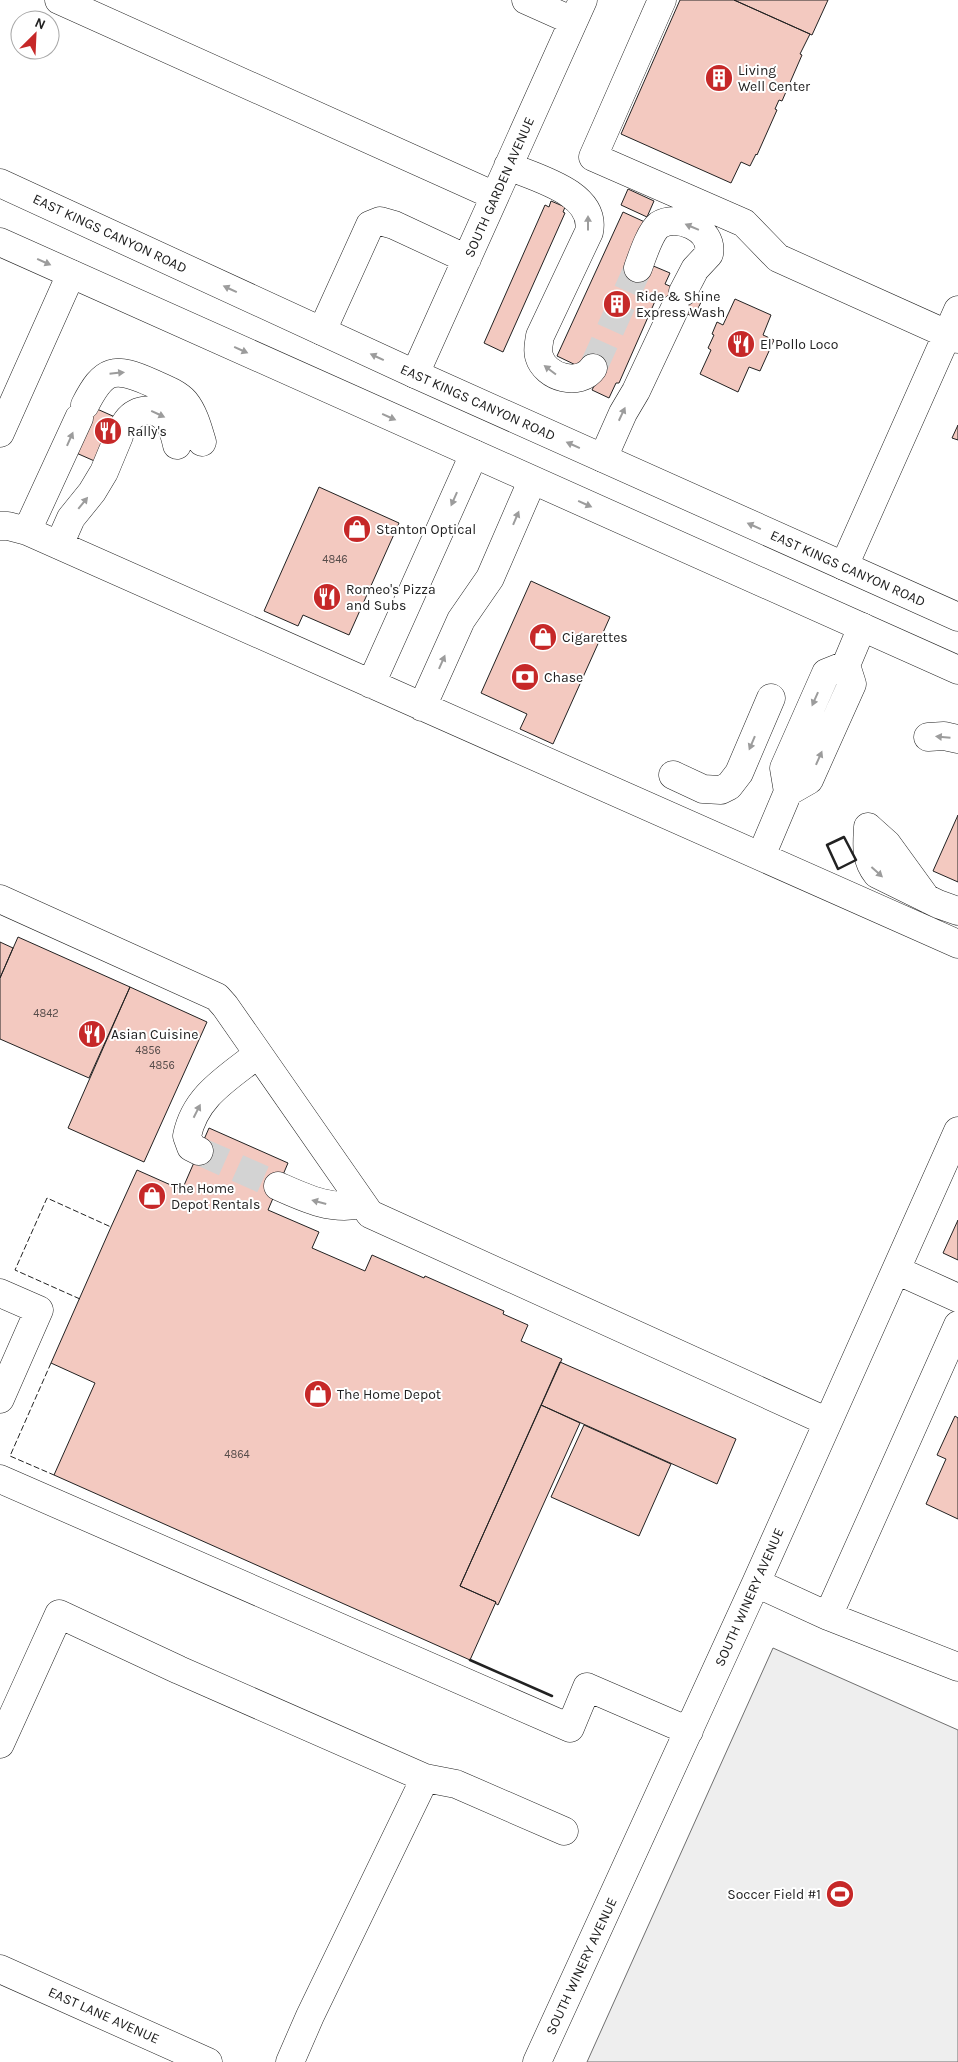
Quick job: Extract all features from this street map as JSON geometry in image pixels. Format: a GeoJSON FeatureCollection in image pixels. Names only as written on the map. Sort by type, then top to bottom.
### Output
{"type":"FeatureCollection","features":[{"type":"Feature","properties":{"kind":"main road"},"geometry":{"type":"LineString","coordinates":[[59,0],[494,196]]}},
{"type":"Feature","properties":{"kind":"main road"},"geometry":{"type":"LineString","coordinates":[[526,0],[578,11]]}},
{"type":"Feature","properties":{"kind":"main road"},"geometry":{"type":"LineString","coordinates":[[662,0],[593,157],[744,223],[778,258],[954,327],[844,566]]}},
{"type":"Feature","properties":{"kind":"main road","name":"SOUTH GARDEN AVENUE"},"geometry":{"type":"LineString","coordinates":[[415,374],[578,11]]}},
{"type":"Feature","properties":{"kind":"main road"},"geometry":{"type":"LineString","coordinates":[[508,166],[567,192],[580,200],[588,213],[589,232],[540,336],[538,347],[542,362],[553,374],[573,379],[583,377],[593,368]]}},
{"type":"Feature","properties":{"kind":"main road","name":"EAST KINGS CANYON ROAD"},"geometry":{"type":"LineString","coordinates":[[0,183],[415,374],[958,617]]}},
{"type":"Feature","properties":{"kind":"main road"},"geometry":{"type":"LineString","coordinates":[[322,331],[370,225],[380,221],[394,225],[466,259]]}},
{"type":"Feature","properties":{"kind":"main road"},"geometry":{"type":"LineString","coordinates":[[603,458],[622,413],[636,391],[695,269],[707,259],[710,248],[706,234],[696,227],[675,221],[664,222],[657,226],[638,268]]}},
{"type":"Feature","properties":{"kind":"main road"},"geometry":{"type":"LineString","coordinates":[[0,242],[958,670]]}},
{"type":"Feature","properties":{"kind":"main road"},"geometry":{"type":"LineString","coordinates":[[0,433],[71,274]]}},
{"type":"Feature","properties":{"kind":"main road"},"geometry":{"type":"LineString","coordinates":[[28,531],[95,385],[106,376],[122,372],[130,373],[167,389],[182,398],[191,412],[190,443],[173,428],[166,418],[158,413],[147,410],[138,411],[129,417],[101,477],[92,492],[71,518],[59,545]]}},
{"type":"Feature","properties":{"kind":"main road"},"geometry":{"type":"LineString","coordinates":[[371,684],[474,454]]}},
{"type":"Feature","properties":{"kind":"main road"},"geometry":{"type":"LineString","coordinates":[[422,707],[462,620],[490,578],[532,481]]}},
{"type":"Feature","properties":{"kind":"main road"},"geometry":{"type":"LineString","coordinates":[[0,526],[28,531],[958,944]]}},
{"type":"Feature","properties":{"kind":"main road"},"geometry":{"type":"LineString","coordinates":[[760,856],[788,792],[784,768],[826,673],[846,665],[862,627]]}},
{"type":"Feature","properties":{"kind":"main road"},"geometry":{"type":"LineString","coordinates":[[673,775],[703,789],[722,790],[729,786],[739,773],[771,698]]}},
{"type":"Feature","properties":{"kind":"main road"},"geometry":{"type":"LineString","coordinates":[[928,737],[944,736],[958,739]]}},
{"type":"Feature","properties":{"kind":"main road"},"geometry":{"type":"LineString","coordinates":[[868,827],[868,857],[870,866],[877,874],[958,911]]}},
{"type":"Feature","properties":{"kind":"main road"},"geometry":{"type":"LineString","coordinates":[[0,899],[217,997],[361,1204],[370,1214],[828,1422]]}},
{"type":"Feature","properties":{"kind":"main road"},"geometry":{"type":"LineString","coordinates":[[199,1151],[191,1147],[187,1136],[204,1097],[258,1054]]}},
{"type":"Feature","properties":{"kind":"main road","name":"SOUTH WINERY AVENUE"},"geometry":{"type":"LineString","coordinates":[[537,2062],[689,1732],[958,1131]]}},
{"type":"Feature","properties":{"kind":"main road"},"geometry":{"type":"LineString","coordinates":[[278,1186],[309,1200],[348,1207],[361,1204]]}},
{"type":"Feature","properties":{"kind":"main road"},"geometry":{"type":"LineString","coordinates":[[896,1270],[958,1298]]}},
{"type":"Feature","properties":{"kind":"main road"},"geometry":{"type":"LineString","coordinates":[[0,1293],[39,1310],[0,1399]]}},
{"type":"Feature","properties":{"kind":"main road"},"geometry":{"type":"LineString","coordinates":[[828,1616],[958,1325]]}},
{"type":"Feature","properties":{"kind":"main road"},"geometry":{"type":"LineString","coordinates":[[0,1479],[570,1728],[588,1687],[689,1732]]}},
{"type":"Feature","properties":{"kind":"main road"},"geometry":{"type":"LineString","coordinates":[[756,1583],[828,1616],[958,1667]]}},
{"type":"Feature","properties":{"kind":"main road"},"geometry":{"type":"LineString","coordinates":[[0,1744],[60,1614],[180,1670],[424,1778],[456,1784],[564,1831]]}},
{"type":"Feature","properties":{"kind":"main road"},"geometry":{"type":"LineString","coordinates":[[290,2062],[310,2016],[424,1778]]}},
{"type":"Feature","properties":{"kind":"main road","name":"EAST LANE AVENUE"},"geometry":{"type":"LineString","coordinates":[[0,1968],[208,2062]]}},
{"type":"Feature","properties":{"kind":"shaded area","name":"Soccer Field #1"},"geometry":{"type":"Polygon","coordinates":[[[773,1648],[958,1730],[958,2062],[587,2062],[773,1648]]]}},
{"type":"Feature","properties":{"kind":"building","name":"Living Well Center"},"geometry":{"type":"Polygon","coordinates":[[[680,0],[734,0],[810,34],[800,54],[802,55],[782,101],[779,100],[775,109],[777,110],[757,155],[750,166],[741,162],[731,183],[621,134],[680,0]]]}},
{"type":"Feature","properties":{"kind":"building"},"geometry":{"type":"Polygon","coordinates":[[[734,0],[828,0],[812,35],[734,0]]]}},
{"type":"Feature","properties":{"kind":"building"},"geometry":{"type":"Polygon","coordinates":[[[628,189],[654,201],[647,217],[621,205],[628,189]]]}},
{"type":"Feature","properties":{"kind":"building"},"geometry":{"type":"Polygon","coordinates":[[[551,201],[565,207],[563,212],[565,213],[503,352],[484,343],[545,205],[549,207],[551,201]]]}},
{"type":"Feature","properties":{"kind":"building","name":"Ride & Shine Express Wash"},"geometry":{"type":"Polygon","coordinates":[[[623,212],[647,223],[651,265],[670,273],[665,284],[702,300],[694,317],[656,299],[619,383],[616,383],[609,398],[592,390],[601,372],[582,368],[557,356],[623,212]]]}},
{"type":"Feature","properties":{"kind":"building","name":"El Pollo Loco"},"geometry":{"type":"Polygon","coordinates":[[[735,299],[771,315],[763,335],[774,340],[760,371],[749,367],[738,392],[700,374],[711,350],[708,348],[717,322],[723,325],[735,299]]]}},
{"type":"Feature","properties":{"kind":"building","name":"Rally's"},"geometry":{"type":"Polygon","coordinates":[[[88,405],[124,421],[99,463],[74,452],[88,405]]]}},
{"type":"Feature","properties":{"kind":"building"},"geometry":{"type":"Polygon","coordinates":[[[958,425],[958,440],[952,438],[958,425]]]}},
{"type":"Feature","properties":{"kind":"building"},"geometry":{"type":"Polygon","coordinates":[[[319,487],[399,523],[349,635],[303,615],[298,626],[264,611],[319,487]]]}},
{"type":"Feature","properties":{"kind":"building"},"geometry":{"type":"Polygon","coordinates":[[[531,581],[610,617],[553,744],[520,729],[527,714],[481,693],[531,581]]]}},
{"type":"Feature","properties":{"kind":"building"},"geometry":{"type":"Polygon","coordinates":[[[958,815],[958,882],[933,871],[958,815]]]}},
{"type":"Feature","properties":{"kind":"building"},"geometry":{"type":"Polygon","coordinates":[[[18,937],[130,987],[89,1078],[0,1039],[0,978],[18,937]]]}},
{"type":"Feature","properties":{"kind":"building"},"geometry":{"type":"Polygon","coordinates":[[[0,942],[13,948],[0,978],[0,942]]]}},
{"type":"Feature","properties":{"kind":"building"},"geometry":{"type":"Polygon","coordinates":[[[130,987],[207,1022],[144,1162],[68,1128],[130,987]]]}},
{"type":"Feature","properties":{"kind":"building","name":"The Home Depot"},"geometry":{"type":"Polygon","coordinates":[[[209,1128],[288,1163],[268,1210],[319,1232],[312,1248],[365,1271],[372,1255],[504,1311],[503,1314],[528,1325],[521,1341],[562,1359],[460,1586],[496,1602],[470,1660],[54,1475],[95,1383],[51,1363],[111,1227],[137,1170],[182,1190],[209,1128]]]}},
{"type":"Feature","properties":{"kind":"building"},"geometry":{"type":"Polygon","coordinates":[[[958,1220],[958,1260],[943,1253],[958,1220]]]}},
{"type":"Feature","properties":{"kind":"building"},"geometry":{"type":"Polygon","coordinates":[[[560,1362],[736,1439],[717,1484],[541,1405],[560,1362]]]}},
{"type":"Feature","properties":{"kind":"building"},"geometry":{"type":"Polygon","coordinates":[[[541,1405],[580,1423],[498,1605],[496,1602],[460,1586],[541,1405]]]}},
{"type":"Feature","properties":{"kind":"building"},"geometry":{"type":"Polygon","coordinates":[[[955,1416],[958,1418],[958,1519],[926,1504],[946,1459],[937,1455],[955,1416]]]}},
{"type":"Feature","properties":{"kind":"building"},"geometry":{"type":"Polygon","coordinates":[[[584,1425],[671,1464],[639,1536],[551,1497],[584,1425]]]}},
{"type":"Feature","properties":{"kind":"tunnel"},"geometry":{"type":"LineString","coordinates":[[593,368],[638,268]]}},
{"type":"Feature","properties":{"kind":"tunnel"},"geometry":{"type":"LineString","coordinates":[[199,1151],[278,1186]]}},
{"type":"Feature","properties":{"kind":"fence"},"geometry":{"type":"LineString","coordinates":[[80,1299],[15,1270],[47,1198],[111,1227]]}},
{"type":"Feature","properties":{"kind":"fence"},"geometry":{"type":"LineString","coordinates":[[51,1363],[10,1456],[54,1475]]}},
{"type":"Feature","properties":{"kind":"wall"},"geometry":{"type":"LineString","coordinates":[[844,837],[856,860],[838,869],[827,845],[844,837]]}},
{"type":"Feature","properties":{"kind":"wall"},"geometry":{"type":"LineString","coordinates":[[470,1660],[552,1696]]}},
{"type":"Feature","properties":{"kind":"place","name":"Living Well Center"},"geometry":{"type":"Point","coordinates":[719,78]}},
{"type":"Feature","properties":{"kind":"place","name":"Ride & Shine Express Wash"},"geometry":{"type":"Point","coordinates":[617,304]}},
{"type":"Feature","properties":{"kind":"place","name":"El Pollo Loco"},"geometry":{"type":"Point","coordinates":[741,344]}},
{"type":"Feature","properties":{"kind":"place","name":"Rally's"},"geometry":{"type":"Point","coordinates":[108,431]}},
{"type":"Feature","properties":{"kind":"place","name":"Stanton Optical"},"geometry":{"type":"Point","coordinates":[357,529]}},
{"type":"Feature","properties":{"kind":"place","name":"Romeo's Pizza and Subs"},"geometry":{"type":"Point","coordinates":[327,597]}},
{"type":"Feature","properties":{"kind":"place","name":"Cigarettes"},"geometry":{"type":"Point","coordinates":[543,637]}},
{"type":"Feature","properties":{"kind":"place","name":"Chase"},"geometry":{"type":"Point","coordinates":[525,677]}},
{"type":"Feature","properties":{"kind":"place","name":"Asian Cuisine"},"geometry":{"type":"Point","coordinates":[92,1034]}},
{"type":"Feature","properties":{"kind":"place","name":"The Home Depot Rentals"},"geometry":{"type":"Point","coordinates":[152,1196]}},
{"type":"Feature","properties":{"kind":"place","name":"The Home Depot"},"geometry":{"type":"Point","coordinates":[318,1394]}},
{"type":"Feature","properties":{"kind":"place","name":"Soccer Field #1"},"geometry":{"type":"Point","coordinates":[840,1894]}}]}
